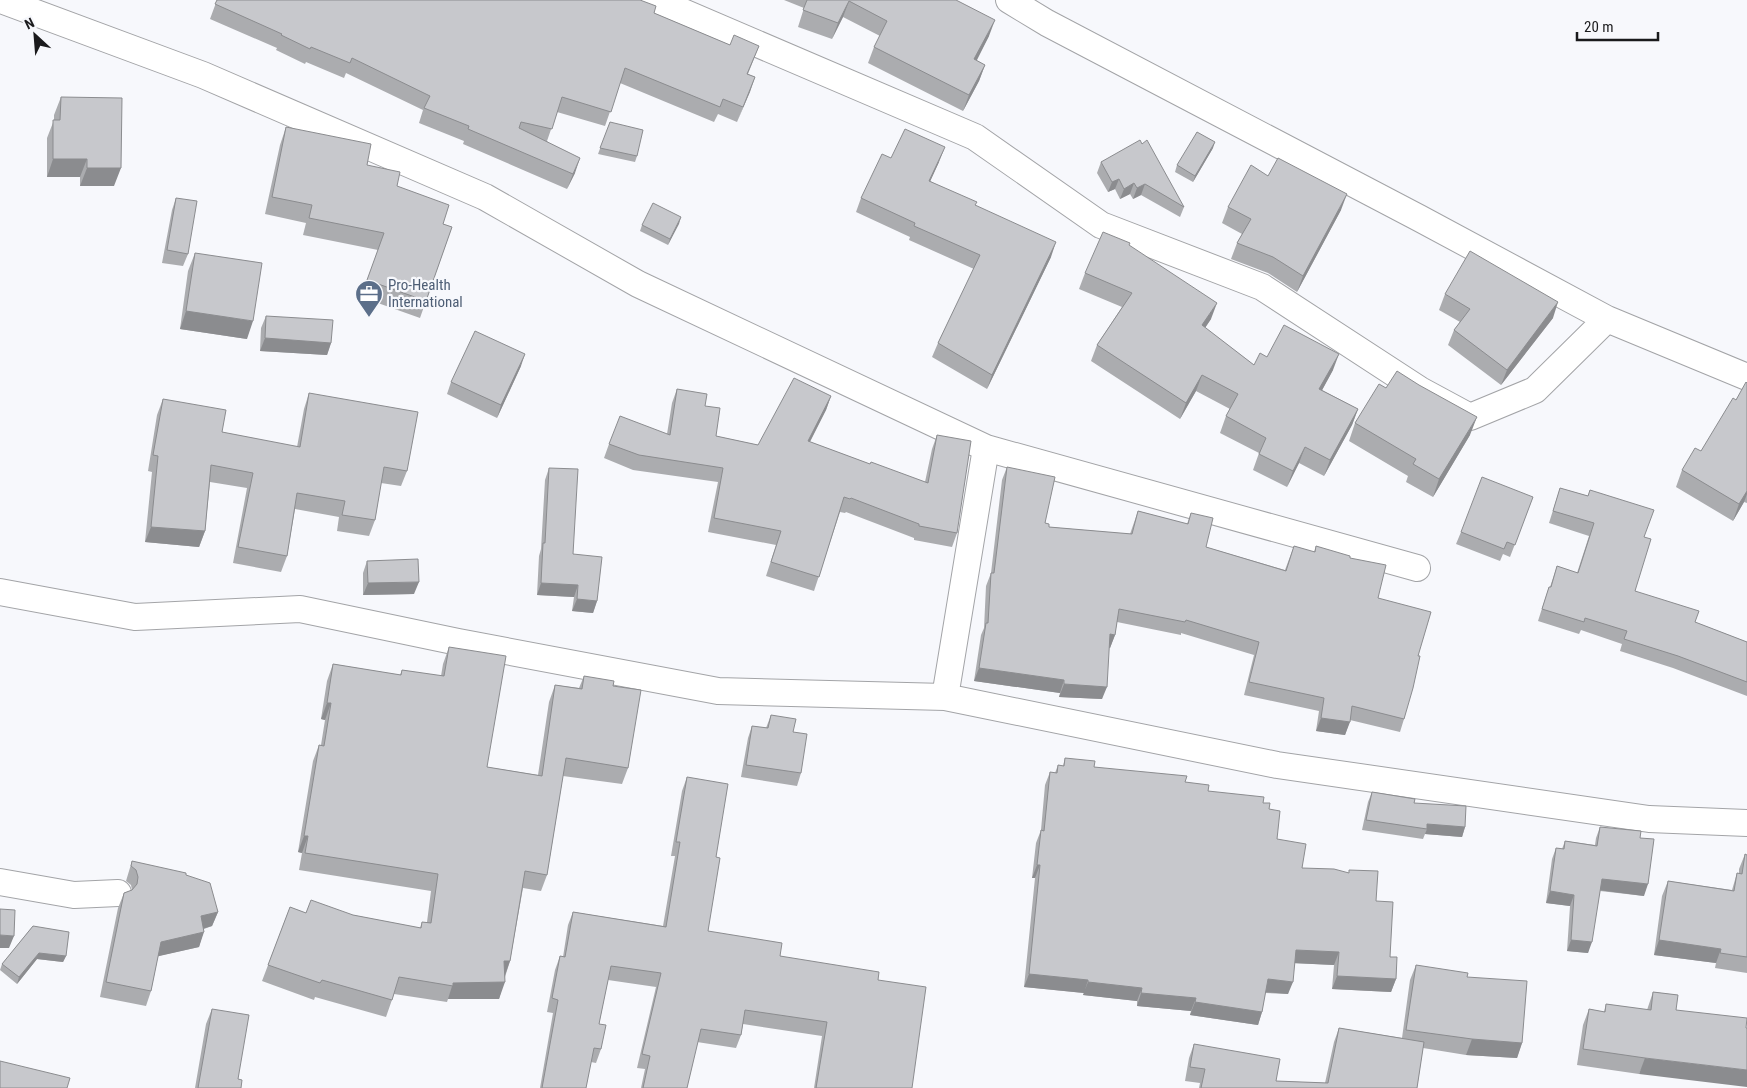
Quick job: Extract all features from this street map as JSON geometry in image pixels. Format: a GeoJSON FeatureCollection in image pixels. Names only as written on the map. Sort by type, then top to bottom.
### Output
{"type":"FeatureCollection","features":[{"type":"Feature","properties":{"kind":"street"},"geometry":{"type":"LineString","coordinates":[[1,0],[203,75],[485,198],[638,284],[986,448],[1417,568]]}},
{"type":"Feature","properties":{"kind":"street"},"geometry":{"type":"LineString","coordinates":[[655,0],[975,138],[1101,224],[1262,287],[1420,390],[1470,417],[1535,390],[1607,320]]}},
{"type":"Feature","properties":{"kind":"street"},"geometry":{"type":"LineString","coordinates":[[1008,0],[1047,24],[1419,218],[1607,320],[1747,377]]}},
{"type":"Feature","properties":{"kind":"street"},"geometry":{"type":"LineString","coordinates":[[945,697],[986,448]]}},
{"type":"Feature","properties":{"kind":"street"},"geometry":{"type":"LineString","coordinates":[[0,592],[135,617],[300,609],[458,642],[718,691],[945,697],[1277,765],[1649,818],[1747,823]]}},
{"type":"Feature","properties":{"kind":"street"},"geometry":{"type":"LineString","coordinates":[[0,882],[74,895],[118,893]]}},
{"type":"Feature","properties":{"kind":"building"},"geometry":{"type":"Polygon","coordinates":[[[217,0],[640,0],[656,6],[654,13],[730,45],[734,35],[759,46],[747,74],[755,77],[743,107],[723,99],[720,107],[625,68],[611,112],[562,97],[552,129],[521,122],[519,128],[580,158],[573,174],[468,129],[469,126],[424,108],[430,96],[352,58],[350,63],[311,47],[310,49],[282,34],[215,4],[217,0]]]}},
{"type":"Feature","properties":{"kind":"building"},"geometry":{"type":"Polygon","coordinates":[[[807,0],[956,0],[995,20],[974,59],[985,65],[969,95],[874,47],[887,21],[849,1],[838,23],[803,10],[807,0]]]}},
{"type":"Feature","properties":{"kind":"building"},"geometry":{"type":"Polygon","coordinates":[[[61,97],[122,98],[121,168],[87,168],[87,159],[53,159],[53,120],[60,120],[61,97]]]}},
{"type":"Feature","properties":{"kind":"building"},"geometry":{"type":"Polygon","coordinates":[[[610,122],[643,130],[637,156],[600,148],[610,122]]]}},
{"type":"Feature","properties":{"kind":"building"},"geometry":{"type":"Polygon","coordinates":[[[286,127],[371,144],[367,165],[400,172],[397,186],[449,205],[443,224],[452,227],[426,301],[367,280],[384,233],[309,218],[312,205],[272,197],[286,127]]]}},
{"type":"Feature","properties":{"kind":"building"},"geometry":{"type":"Polygon","coordinates":[[[905,129],[945,147],[929,181],[977,202],[975,205],[1056,242],[992,375],[938,343],[980,255],[914,226],[915,223],[861,198],[882,154],[891,158],[905,129]]]}},
{"type":"Feature","properties":{"kind":"building"},"geometry":{"type":"Polygon","coordinates":[[[1197,132],[1215,142],[1195,176],[1177,165],[1197,132]]]}},
{"type":"Feature","properties":{"kind":"building"},"geometry":{"type":"Polygon","coordinates":[[[1140,140],[1142,144],[1147,140],[1184,207],[1145,184],[1137,188],[1134,183],[1124,189],[1119,179],[1112,182],[1101,162],[1140,140]]]}},
{"type":"Feature","properties":{"kind":"building"},"geometry":{"type":"Polygon","coordinates":[[[1278,158],[1347,194],[1303,276],[1273,257],[1237,243],[1251,219],[1228,207],[1251,165],[1268,176],[1278,158]]]}},
{"type":"Feature","properties":{"kind":"building"},"geometry":{"type":"Polygon","coordinates":[[[176,198],[197,201],[188,254],[167,250],[176,198]]]}},
{"type":"Feature","properties":{"kind":"building"},"geometry":{"type":"Polygon","coordinates":[[[653,203],[681,217],[670,239],[642,225],[653,203]]]}},
{"type":"Feature","properties":{"kind":"building"},"geometry":{"type":"Polygon","coordinates":[[[1103,232],[1130,243],[1129,245],[1217,303],[1202,325],[1254,365],[1260,353],[1267,357],[1284,325],[1339,354],[1319,389],[1358,409],[1330,460],[1305,447],[1293,471],[1259,454],[1266,438],[1226,416],[1238,394],[1202,375],[1186,403],[1097,345],[1132,293],[1085,273],[1103,232]]]}},
{"type":"Feature","properties":{"kind":"building"},"geometry":{"type":"Polygon","coordinates":[[[1470,251],[1558,302],[1507,370],[1454,330],[1470,309],[1445,294],[1470,251]]]}},
{"type":"Feature","properties":{"kind":"building"},"geometry":{"type":"Polygon","coordinates":[[[195,253],[262,263],[253,321],[186,311],[195,253]]]}},
{"type":"Feature","properties":{"kind":"building"},"geometry":{"type":"Polygon","coordinates":[[[266,316],[333,320],[331,343],[265,338],[266,316]]]}},
{"type":"Feature","properties":{"kind":"building"},"geometry":{"type":"Polygon","coordinates":[[[475,331],[525,354],[501,405],[451,382],[475,331]]]}},
{"type":"Feature","properties":{"kind":"building"},"geometry":{"type":"Polygon","coordinates":[[[1397,371],[1477,417],[1439,479],[1413,464],[1416,459],[1355,423],[1379,384],[1386,388],[1397,371]]]}},
{"type":"Feature","properties":{"kind":"building"},"geometry":{"type":"Polygon","coordinates":[[[794,378],[831,396],[808,441],[870,464],[871,462],[928,483],[937,435],[971,441],[957,533],[919,526],[919,524],[844,497],[819,577],[771,562],[781,531],[714,518],[723,468],[639,455],[609,444],[620,416],[670,435],[677,389],[707,394],[705,406],[720,408],[716,436],[758,445],[794,378]]]}},
{"type":"Feature","properties":{"kind":"building"},"geometry":{"type":"Polygon","coordinates":[[[1746,382],[1747,491],[1739,504],[1682,470],[1695,448],[1701,451],[1733,398],[1736,400],[1746,382]]]}},
{"type":"Feature","properties":{"kind":"building"},"geometry":{"type":"Polygon","coordinates":[[[309,393],[418,412],[407,471],[384,467],[375,520],[342,515],[345,501],[297,493],[287,556],[238,547],[253,473],[211,465],[205,531],[151,527],[158,456],[153,455],[163,399],[226,410],[222,432],[300,447],[309,393]]]}},
{"type":"Feature","properties":{"kind":"building"},"geometry":{"type":"Polygon","coordinates":[[[1007,467],[1055,477],[1045,523],[1049,524],[1049,527],[1132,534],[1138,511],[1188,524],[1191,513],[1213,518],[1206,547],[1286,571],[1294,546],[1315,552],[1316,546],[1350,556],[1350,558],[1386,565],[1378,598],[1431,612],[1418,656],[1420,656],[1413,688],[1404,719],[1352,706],[1350,722],[1321,718],[1324,698],[1249,682],[1259,642],[1186,620],[1185,622],[1119,609],[1115,635],[1110,634],[1107,687],[1064,684],[1064,680],[979,668],[986,623],[988,623],[991,573],[994,573],[1007,467]]]}},
{"type":"Feature","properties":{"kind":"building"},"geometry":{"type":"Polygon","coordinates":[[[549,468],[578,469],[573,554],[602,557],[597,601],[577,599],[578,585],[541,583],[549,468]]]}},
{"type":"Feature","properties":{"kind":"building"},"geometry":{"type":"Polygon","coordinates":[[[1482,477],[1533,497],[1515,545],[1507,542],[1504,549],[1461,532],[1482,477]]]}},
{"type":"Feature","properties":{"kind":"building"},"geometry":{"type":"Polygon","coordinates":[[[1560,488],[1588,496],[1590,490],[1654,510],[1644,537],[1651,539],[1635,591],[1699,611],[1695,622],[1747,642],[1747,682],[1678,656],[1624,639],[1627,631],[1585,618],[1584,622],[1542,609],[1557,566],[1578,573],[1594,523],[1553,511],[1560,488]]]}},
{"type":"Feature","properties":{"kind":"building"},"geometry":{"type":"Polygon","coordinates":[[[418,559],[419,582],[368,583],[367,561],[418,559]]]}},
{"type":"Feature","properties":{"kind":"building"},"geometry":{"type":"Polygon","coordinates":[[[449,647],[506,656],[487,767],[542,776],[555,685],[582,689],[584,676],[614,681],[613,686],[641,690],[628,768],[566,758],[547,875],[525,871],[510,961],[504,961],[505,982],[453,983],[453,986],[399,977],[392,1000],[322,980],[320,983],[268,965],[290,907],[306,913],[311,900],[353,915],[421,928],[422,922],[431,923],[438,874],[305,853],[308,836],[304,836],[319,745],[324,746],[331,703],[327,703],[333,664],[401,675],[402,670],[444,676],[449,647]]]}},
{"type":"Feature","properties":{"kind":"building"},"geometry":{"type":"Polygon","coordinates":[[[771,715],[796,719],[793,732],[807,734],[801,773],[746,765],[752,726],[768,728],[771,715]]]}},
{"type":"Feature","properties":{"kind":"building"},"geometry":{"type":"Polygon","coordinates":[[[1065,758],[1095,761],[1094,767],[1187,776],[1185,782],[1209,785],[1208,791],[1264,797],[1263,803],[1270,803],[1269,809],[1280,811],[1277,839],[1306,844],[1302,868],[1334,869],[1349,873],[1349,870],[1378,871],[1376,901],[1393,902],[1390,957],[1397,957],[1396,979],[1337,976],[1339,952],[1296,950],[1293,982],[1268,979],[1262,1012],[1195,1002],[1196,998],[1141,993],[1142,988],[1029,974],[1040,865],[1037,865],[1041,830],[1044,831],[1050,772],[1057,773],[1058,765],[1064,766],[1065,758]]]}},
{"type":"Feature","properties":{"kind":"building"},"geometry":{"type":"Polygon","coordinates":[[[687,777],[728,784],[716,857],[720,858],[708,931],[782,943],[780,956],[879,972],[878,980],[926,987],[912,1088],[816,1088],[827,1022],[745,1010],[741,1035],[701,1029],[687,1088],[643,1088],[650,1056],[642,1054],[661,973],[611,966],[599,1024],[606,1025],[601,1049],[594,1048],[586,1088],[542,1088],[558,1000],[552,998],[560,956],[565,957],[573,912],[666,927],[680,842],[676,842],[687,777]]]}},
{"type":"Feature","properties":{"kind":"building"},"geometry":{"type":"Polygon","coordinates":[[[1372,792],[1415,799],[1414,803],[1466,806],[1465,827],[1427,824],[1427,829],[1366,820],[1372,792]]]}},
{"type":"Feature","properties":{"kind":"building"},"geometry":{"type":"Polygon","coordinates":[[[1600,827],[1641,831],[1640,838],[1654,839],[1648,884],[1602,879],[1592,942],[1571,940],[1574,895],[1550,891],[1556,848],[1564,849],[1565,841],[1597,846],[1600,827]]]}},
{"type":"Feature","properties":{"kind":"building"},"geometry":{"type":"Polygon","coordinates":[[[1745,854],[1747,855],[1747,957],[1720,953],[1721,949],[1659,940],[1668,881],[1734,891],[1737,873],[1742,874],[1745,854]]]}},
{"type":"Feature","properties":{"kind":"building"},"geometry":{"type":"Polygon","coordinates":[[[132,861],[186,873],[186,875],[210,883],[218,912],[201,916],[204,932],[161,942],[151,991],[106,982],[124,893],[132,890],[137,884],[138,877],[136,870],[131,866],[132,861]]]}},
{"type":"Feature","properties":{"kind":"building"},"geometry":{"type":"Polygon","coordinates":[[[0,909],[15,910],[14,936],[0,935],[0,909]]]}},
{"type":"Feature","properties":{"kind":"building"},"geometry":{"type":"Polygon","coordinates":[[[33,926],[69,932],[66,956],[39,953],[19,977],[2,964],[33,926]]]}},
{"type":"Feature","properties":{"kind":"building"},"geometry":{"type":"Polygon","coordinates":[[[1416,965],[1468,973],[1467,977],[1527,981],[1522,1043],[1472,1039],[1406,1030],[1416,965]]]}},
{"type":"Feature","properties":{"kind":"building"},"geometry":{"type":"Polygon","coordinates":[[[1653,992],[1678,995],[1676,1010],[1747,1018],[1747,1070],[1583,1049],[1589,1009],[1605,1012],[1606,1004],[1651,1010],[1653,992]]]}},
{"type":"Feature","properties":{"kind":"building"},"geometry":{"type":"Polygon","coordinates":[[[212,1009],[249,1015],[238,1079],[242,1080],[241,1088],[198,1088],[212,1009]]]}},
{"type":"Feature","properties":{"kind":"building"},"geometry":{"type":"Polygon","coordinates":[[[1339,1028],[1424,1042],[1417,1088],[1201,1088],[1205,1069],[1190,1067],[1194,1044],[1280,1059],[1276,1081],[1328,1083],[1339,1028]]]}},
{"type":"Feature","properties":{"kind":"building"},"geometry":{"type":"Polygon","coordinates":[[[0,1061],[70,1078],[67,1088],[0,1088],[0,1061]]]}},
{"type":"Feature","properties":{"kind":"place","name":"Pro-Health International"},"geometry":{"type":"Point","coordinates":[369,318]}}]}
